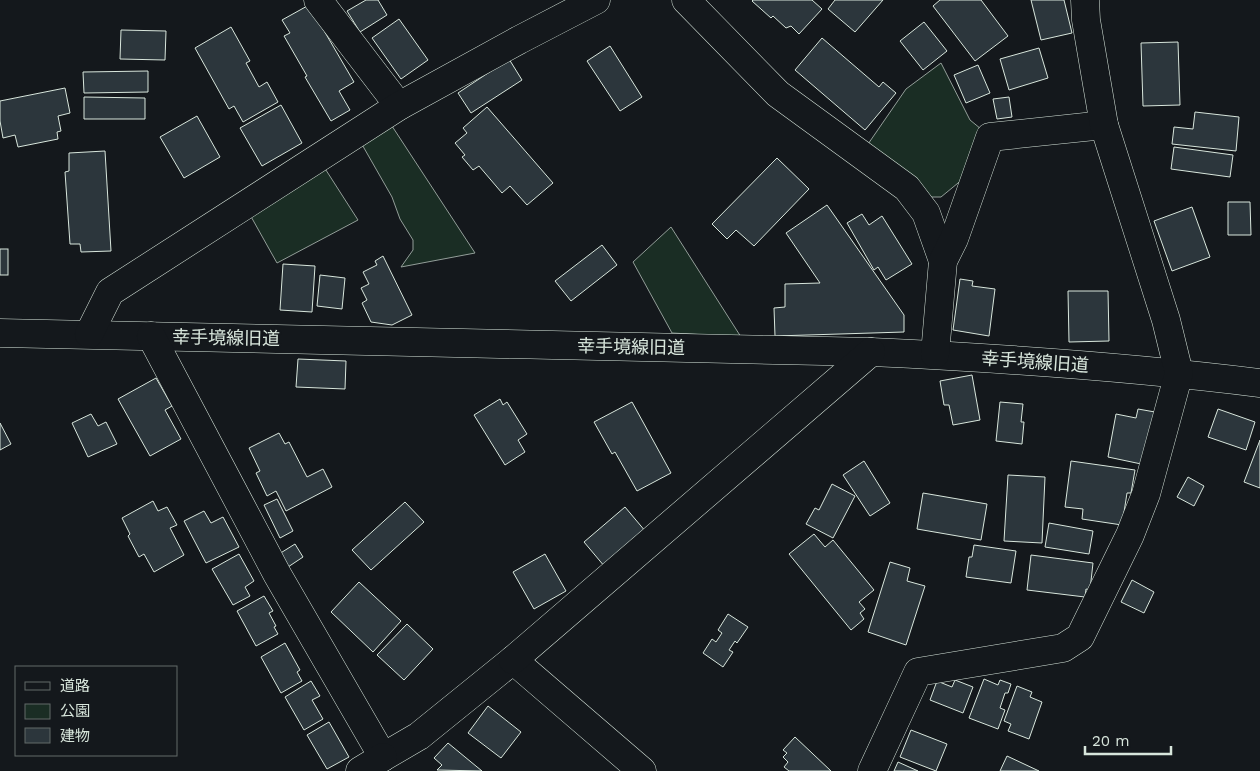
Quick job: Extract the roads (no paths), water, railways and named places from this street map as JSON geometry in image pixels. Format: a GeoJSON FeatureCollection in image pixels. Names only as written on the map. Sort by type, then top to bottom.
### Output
{"type":"FeatureCollection","features":[{"type":"Feature","properties":{"kind":"street"},"geometry":{"type":"LineString","coordinates":[[318,0],[399,106]]}},
{"type":"Feature","properties":{"kind":"street"},"geometry":{"type":"LineString","coordinates":[[89,334],[110,292],[399,106],[596,0]]}},
{"type":"Feature","properties":{"kind":"street"},"geometry":{"type":"LineString","coordinates":[[686,0],[778,94],[907,188],[926,213],[943,261]]}},
{"type":"Feature","properties":{"kind":"street"},"geometry":{"type":"LineString","coordinates":[[872,771],[918,672],[1063,648],[1080,638],[1130,535],[1146,494],[1179,373],[1166,320],[1104,125],[1086,20],[1085,0]]}},
{"type":"Feature","properties":{"kind":"street"},"geometry":{"type":"LineString","coordinates":[[935,354],[943,261],[954,239],[990,137],[1104,125]]}},
{"type":"Feature","properties":{"kind":"street","name":"幸手境線旧道"},"geometry":{"type":"LineString","coordinates":[[0,333],[935,354],[1179,373],[1260,382]]}},
{"type":"Feature","properties":{"kind":"street"},"geometry":{"type":"LineString","coordinates":[[151,336],[277,574],[383,757]]}},
{"type":"Feature","properties":{"kind":"street"},"geometry":{"type":"LineString","coordinates":[[360,771],[419,736],[513,660],[871,352]]}},
{"type":"Feature","properties":{"kind":"street"},"geometry":{"type":"LineString","coordinates":[[513,660],[642,771]]}}]}
